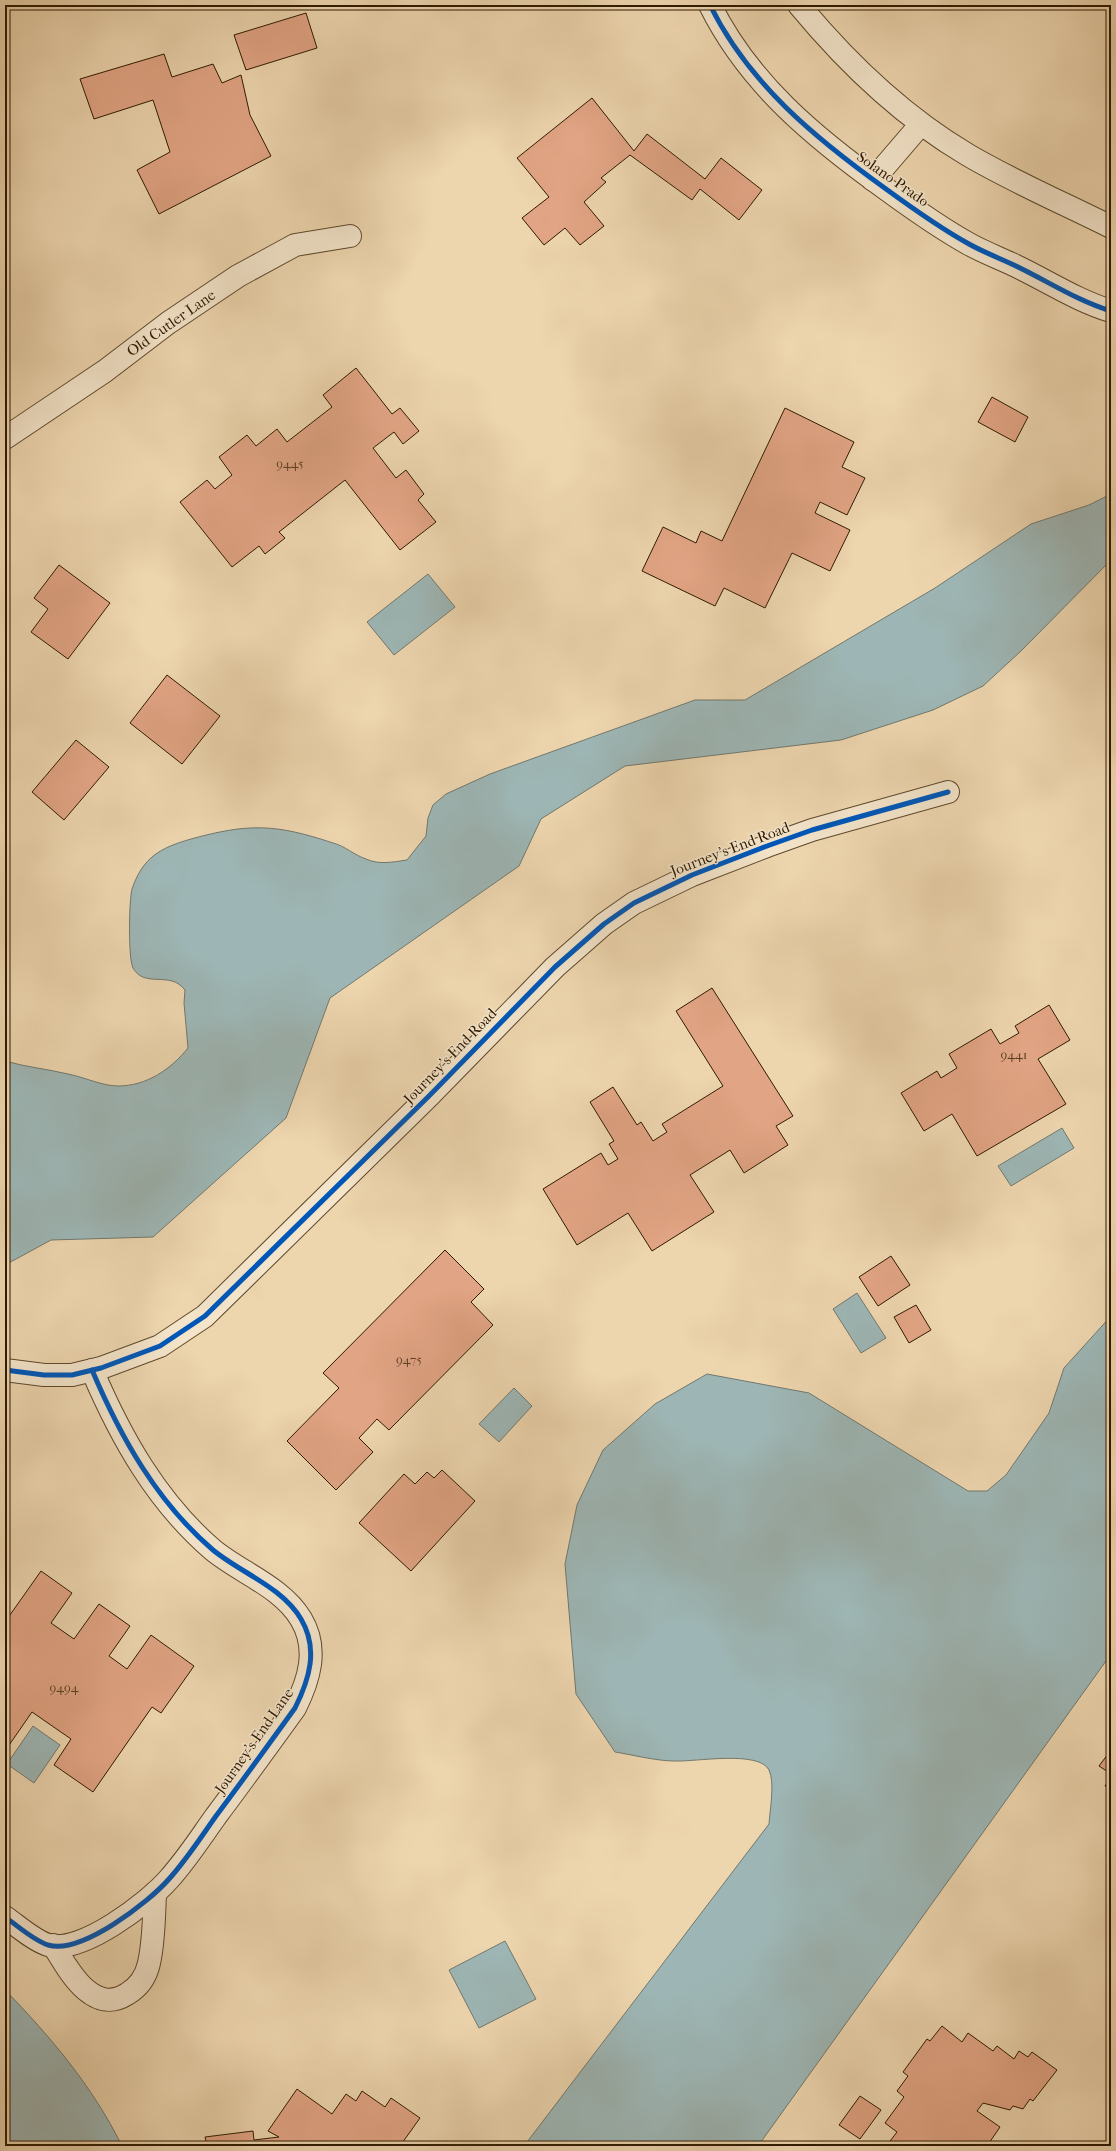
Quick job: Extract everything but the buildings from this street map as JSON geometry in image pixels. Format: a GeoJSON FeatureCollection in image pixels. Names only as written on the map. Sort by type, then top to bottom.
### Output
{"type":"FeatureCollection","features":[{"type":"Feature","properties":{"kind":"street","name":"Solano Prado"},"geometry":{"type":"LineString","coordinates":[[710,5],[731,42],[754,74],[804,126],[839,156],[969,244],[1018,267],[1089,304],[1111,311]]}},
{"type":"Feature","properties":{"kind":"street"},"geometry":{"type":"LineString","coordinates":[[799,5],[854,67],[893,102],[921,124],[967,154],[1008,177],[1111,227]]}},
{"type":"Feature","properties":{"kind":"street"},"geometry":{"type":"LineString","coordinates":[[873,180],[921,124]]}},
{"type":"Feature","properties":{"kind":"street","name":"Old Cutler Lane"},"geometry":{"type":"LineString","coordinates":[[5,438],[105,371],[168,323],[238,276],[295,245],[350,236]]}},
{"type":"Feature","properties":{"kind":"street","name":"Journey's End Road"},"geometry":{"type":"LineString","coordinates":[[5,1370],[44,1375],[72,1375],[92,1370],[132,1358],[160,1346],[205,1316],[423,1102],[550,972],[604,924],[662,888],[767,846],[812,830],[948,792]]}},
{"type":"Feature","properties":{"kind":"street","name":"Journey's End Lane"},"geometry":{"type":"LineString","coordinates":[[5,1917],[41,1942],[52,1945],[75,1943],[87,1939],[131,1912],[155,1893],[179,1868],[295,1708],[306,1687],[310,1672],[310,1652],[306,1630],[293,1608],[282,1597],[215,1551],[177,1515],[141,1467],[107,1405],[92,1370]]}},
{"type":"Feature","properties":{"kind":"street"},"geometry":{"type":"LineString","coordinates":[[52,1945],[76,1980],[93,1996],[106,2000],[121,1998],[140,1984],[149,1964],[155,1893]]}},
{"type":"Feature","properties":{"kind":"water"},"geometry":{"type":"Polygon","coordinates":[[[1111,494],[1111,560],[1021,651],[983,686],[933,710],[841,740],[625,766],[541,819],[519,866],[330,998],[286,1118],[153,1237],[51,1240],[5,1265],[5,1061],[74,1075],[106,1085],[118,1086],[139,1083],[158,1075],[174,1063],[188,1048],[184,1003],[185,990],[179,984],[172,981],[151,979],[138,974],[133,968],[131,962],[130,905],[132,889],[136,878],[147,861],[154,855],[180,842],[211,834],[246,828],[262,828],[295,832],[337,844],[371,861],[386,862],[407,860],[426,836],[428,818],[433,805],[446,794],[490,774],[695,700],[745,700],[935,588],[1031,524],[1089,505],[1111,494]]]}},
{"type":"Feature","properties":{"kind":"water"},"geometry":{"type":"Polygon","coordinates":[[[428,574],[455,607],[394,655],[367,622],[428,574]]]}},
{"type":"Feature","properties":{"kind":"water"},"geometry":{"type":"Polygon","coordinates":[[[1062,1128],[1074,1148],[1011,1186],[998,1166],[1062,1128]]]}},
{"type":"Feature","properties":{"kind":"water"},"geometry":{"type":"Polygon","coordinates":[[[857,1293],[886,1338],[861,1353],[833,1309],[857,1293]]]}},
{"type":"Feature","properties":{"kind":"water"},"geometry":{"type":"Polygon","coordinates":[[[1111,1316],[1111,1654],[758,2146],[524,2146],[769,1824],[772,1782],[769,1770],[763,1764],[753,1760],[726,1758],[668,1761],[615,1752],[576,1694],[565,1564],[577,1505],[603,1450],[655,1404],[707,1374],[809,1393],[968,1491],[987,1491],[1006,1475],[1049,1413],[1064,1368],[1111,1316]]]}},
{"type":"Feature","properties":{"kind":"water"},"geometry":{"type":"Polygon","coordinates":[[[514,1388],[532,1406],[499,1442],[479,1424],[514,1388]]]}},
{"type":"Feature","properties":{"kind":"water"},"geometry":{"type":"Polygon","coordinates":[[[33,1726],[60,1745],[34,1783],[7,1764],[33,1726]]]}},
{"type":"Feature","properties":{"kind":"water"},"geometry":{"type":"Polygon","coordinates":[[[505,1941],[536,1999],[479,2028],[449,1970],[505,1941]]]}},
{"type":"Feature","properties":{"kind":"water"},"geometry":{"type":"Polygon","coordinates":[[[5,1990],[38,2025],[70,2063],[98,2103],[122,2146],[5,2146],[5,1990]]]}},
{"type":"Feature","properties":{"kind":"cycle path"},"geometry":{"type":"LineString","coordinates":[[710,5],[744,60],[764,84],[786,108],[809,129],[860,170],[926,218],[969,244],[1018,267],[1075,297],[1111,311]]}},
{"type":"Feature","properties":{"kind":"cycle path"},"geometry":{"type":"LineString","coordinates":[[5,1370],[44,1375],[72,1375],[101,1368],[160,1346],[205,1316],[429,1096],[555,967],[604,924],[634,903],[692,875],[812,830],[948,792]]}},
{"type":"Feature","properties":{"kind":"cycle path"},"geometry":{"type":"LineString","coordinates":[[5,1917],[42,1943],[62,1946],[96,1935],[131,1913],[159,1889],[182,1864],[295,1708],[308,1675],[310,1664],[310,1642],[301,1619],[293,1608],[272,1589],[213,1550],[175,1511],[142,1468],[115,1420],[92,1370]]}}]}
